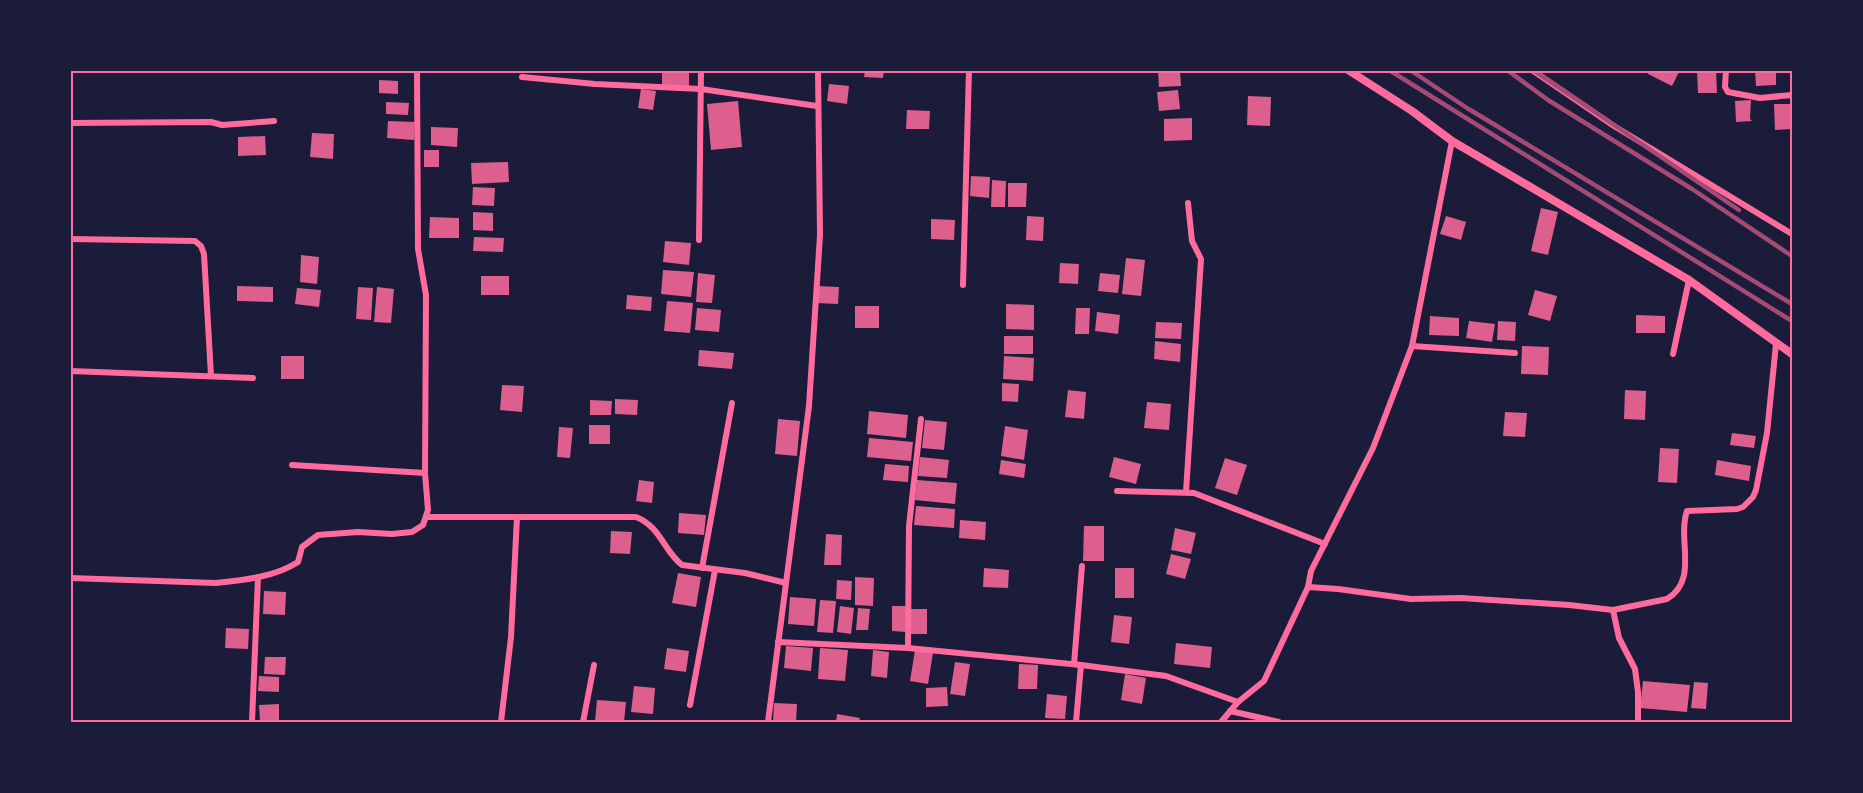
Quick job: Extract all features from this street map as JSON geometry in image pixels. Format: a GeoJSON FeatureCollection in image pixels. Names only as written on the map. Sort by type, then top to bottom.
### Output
{"type":"FeatureCollection","features":[{"type":"Feature","properties":{"kind":"street"},"geometry":{"type":"LineString","coordinates":[[70,578],[216,583],[258,577],[286,570],[298,562],[302,547],[318,535],[358,532],[392,534],[412,532],[423,525],[428,510],[424,473],[426,295],[418,249],[417,70]]}},
{"type":"Feature","properties":{"kind":"street"},"geometry":{"type":"LineString","coordinates":[[699,240],[701,70]]}},
{"type":"Feature","properties":{"kind":"street"},"geometry":{"type":"LineString","coordinates":[[768,723],[809,406],[820,235],[818,70]]}},
{"type":"Feature","properties":{"kind":"street"},"geometry":{"type":"LineString","coordinates":[[963,285],[969,70]]}},
{"type":"Feature","properties":{"kind":"street"},"geometry":{"type":"LineString","coordinates":[[1348,70],[1412,111],[1452,141],[1689,280],[1792,354]]}},
{"type":"Feature","properties":{"kind":"street"},"geometry":{"type":"LineString","coordinates":[[1532,70],[1614,126],[1792,234]]}},
{"type":"Feature","properties":{"kind":"street"},"geometry":{"type":"LineString","coordinates":[[1726,70],[1725,87],[1728,93],[1760,98],[1792,95]]}},
{"type":"Feature","properties":{"kind":"street"},"geometry":{"type":"LineString","coordinates":[[522,77],[596,84],[700,89],[817,106]]}},
{"type":"Feature","properties":{"kind":"street"},"geometry":{"type":"LineString","coordinates":[[70,123],[211,122],[222,125],[273,121]]}},
{"type":"Feature","properties":{"kind":"street"},"geometry":{"type":"LineString","coordinates":[[1221,723],[1238,702],[1264,681],[1308,587],[1311,571],[1373,448],[1412,346],[1452,141]]}},
{"type":"Feature","properties":{"kind":"street"},"geometry":{"type":"LineString","coordinates":[[1186,492],[1201,259],[1192,241],[1188,203]]}},
{"type":"Feature","properties":{"kind":"street"},"geometry":{"type":"LineString","coordinates":[[70,239],[195,242],[201,246],[204,254],[211,376]]}},
{"type":"Feature","properties":{"kind":"street"},"geometry":{"type":"LineString","coordinates":[[1673,354],[1689,280]]}},
{"type":"Feature","properties":{"kind":"street"},"geometry":{"type":"LineString","coordinates":[[1308,587],[1411,599],[1461,598],[1613,610],[1667,599],[1674,595],[1684,581],[1687,511],[1737,509],[1743,507],[1756,490],[1767,434],[1776,344]]}},
{"type":"Feature","properties":{"kind":"street"},"geometry":{"type":"LineString","coordinates":[[1412,346],[1515,353]]}},
{"type":"Feature","properties":{"kind":"street"},"geometry":{"type":"LineString","coordinates":[[70,371],[253,378]]}},
{"type":"Feature","properties":{"kind":"street"},"geometry":{"type":"LineString","coordinates":[[702,568],[732,403]]}},
{"type":"Feature","properties":{"kind":"street"},"geometry":{"type":"LineString","coordinates":[[908,648],[909,526],[921,419]]}},
{"type":"Feature","properties":{"kind":"street"},"geometry":{"type":"LineString","coordinates":[[292,465],[424,473]]}},
{"type":"Feature","properties":{"kind":"street"},"geometry":{"type":"LineString","coordinates":[[1117,491],[1186,492],[1203,496],[1325,544]]}},
{"type":"Feature","properties":{"kind":"street"},"geometry":{"type":"LineString","coordinates":[[426,517],[636,518],[654,528],[676,560],[688,567],[745,573],[786,583]]}},
{"type":"Feature","properties":{"kind":"street"},"geometry":{"type":"LineString","coordinates":[[501,723],[512,637],[516,517]]}},
{"type":"Feature","properties":{"kind":"street"},"geometry":{"type":"LineString","coordinates":[[1076,723],[1082,566]]}},
{"type":"Feature","properties":{"kind":"street"},"geometry":{"type":"LineString","coordinates":[[690,705],[715,570]]}},
{"type":"Feature","properties":{"kind":"street"},"geometry":{"type":"LineString","coordinates":[[252,723],[258,577]]}},
{"type":"Feature","properties":{"kind":"street"},"geometry":{"type":"LineString","coordinates":[[1613,610],[1619,638],[1631,659],[1637,678],[1638,723]]}},
{"type":"Feature","properties":{"kind":"street"},"geometry":{"type":"LineString","coordinates":[[778,642],[908,648],[1077,664],[1166,676],[1238,702]]}},
{"type":"Feature","properties":{"kind":"street"},"geometry":{"type":"LineString","coordinates":[[584,723],[594,665]]}},
{"type":"Feature","properties":{"kind":"street"},"geometry":{"type":"LineString","coordinates":[[1230,711],[1279,723]]}},
{"type":"Feature","properties":{"kind":"building"},"geometry":{"type":"Polygon","coordinates":[[[662,70],[689,70],[689,86],[662,85],[662,70]]]}},
{"type":"Feature","properties":{"kind":"building"},"geometry":{"type":"Polygon","coordinates":[[[865,70],[884,70],[883,78],[864,77],[865,70]]]}},
{"type":"Feature","properties":{"kind":"building"},"geometry":{"type":"Polygon","coordinates":[[[1158,70],[1180,70],[1181,86],[1159,87],[1158,70]]]}},
{"type":"Feature","properties":{"kind":"building"},"geometry":{"type":"Polygon","coordinates":[[[1650,70],[1680,70],[1672,86],[1648,74],[1650,70]]]}},
{"type":"Feature","properties":{"kind":"building"},"geometry":{"type":"Polygon","coordinates":[[[1697,70],[1716,70],[1717,93],[1698,93],[1697,70]]]}},
{"type":"Feature","properties":{"kind":"building"},"geometry":{"type":"Polygon","coordinates":[[[1755,70],[1776,70],[1776,85],[1756,86],[1755,70]]]}},
{"type":"Feature","properties":{"kind":"building"},"geometry":{"type":"Polygon","coordinates":[[[379,80],[398,81],[398,94],[379,93],[379,80]]]}},
{"type":"Feature","properties":{"kind":"building"},"geometry":{"type":"Polygon","coordinates":[[[829,84],[849,86],[847,104],[827,101],[829,84]]]}},
{"type":"Feature","properties":{"kind":"building"},"geometry":{"type":"Polygon","coordinates":[[[641,89],[656,91],[653,110],[638,108],[641,89]]]}},
{"type":"Feature","properties":{"kind":"building"},"geometry":{"type":"Polygon","coordinates":[[[1178,90],[1180,109],[1159,111],[1157,92],[1178,90]]]}},
{"type":"Feature","properties":{"kind":"building"},"geometry":{"type":"Polygon","coordinates":[[[1248,96],[1271,97],[1270,126],[1247,125],[1248,96]]]}},
{"type":"Feature","properties":{"kind":"building"},"geometry":{"type":"Polygon","coordinates":[[[1751,100],[1750,119],[1752,121],[1736,122],[1735,101],[1751,100]]]}},
{"type":"Feature","properties":{"kind":"building"},"geometry":{"type":"Polygon","coordinates":[[[738,101],[742,147],[711,150],[707,104],[738,101]]]}},
{"type":"Feature","properties":{"kind":"building"},"geometry":{"type":"Polygon","coordinates":[[[386,102],[409,103],[408,115],[386,114],[386,102]]]}},
{"type":"Feature","properties":{"kind":"building"},"geometry":{"type":"Polygon","coordinates":[[[1774,104],[1792,104],[1792,129],[1775,130],[1774,104]]]}},
{"type":"Feature","properties":{"kind":"building"},"geometry":{"type":"Polygon","coordinates":[[[907,110],[930,111],[929,129],[906,129],[907,110]]]}},
{"type":"Feature","properties":{"kind":"building"},"geometry":{"type":"Polygon","coordinates":[[[1192,118],[1192,140],[1164,141],[1164,119],[1192,118]]]}},
{"type":"Feature","properties":{"kind":"building"},"geometry":{"type":"Polygon","coordinates":[[[388,121],[415,122],[414,140],[387,138],[388,121]]]}},
{"type":"Feature","properties":{"kind":"building"},"geometry":{"type":"Polygon","coordinates":[[[431,127],[458,128],[457,147],[431,145],[431,127]]]}},
{"type":"Feature","properties":{"kind":"building"},"geometry":{"type":"Polygon","coordinates":[[[312,133],[334,134],[333,159],[310,157],[312,133]]]}},
{"type":"Feature","properties":{"kind":"building"},"geometry":{"type":"Polygon","coordinates":[[[265,136],[266,155],[238,156],[238,137],[265,136]]]}},
{"type":"Feature","properties":{"kind":"building"},"geometry":{"type":"Polygon","coordinates":[[[424,150],[439,150],[439,167],[424,167],[424,150]]]}},
{"type":"Feature","properties":{"kind":"building"},"geometry":{"type":"Polygon","coordinates":[[[508,162],[509,182],[472,184],[471,163],[508,162]]]}},
{"type":"Feature","properties":{"kind":"building"},"geometry":{"type":"Polygon","coordinates":[[[971,176],[990,177],[989,198],[970,196],[971,176]]]}},
{"type":"Feature","properties":{"kind":"building"},"geometry":{"type":"Polygon","coordinates":[[[992,180],[1006,181],[1005,207],[991,207],[992,180]]]}},
{"type":"Feature","properties":{"kind":"building"},"geometry":{"type":"Polygon","coordinates":[[[1008,183],[1027,183],[1026,207],[1008,207],[1008,183]]]}},
{"type":"Feature","properties":{"kind":"building"},"geometry":{"type":"Polygon","coordinates":[[[473,187],[495,188],[494,206],[472,205],[473,187]]]}},
{"type":"Feature","properties":{"kind":"building"},"geometry":{"type":"Polygon","coordinates":[[[1541,208],[1558,212],[1548,255],[1531,251],[1541,208]]]}},
{"type":"Feature","properties":{"kind":"building"},"geometry":{"type":"Polygon","coordinates":[[[473,212],[493,213],[493,231],[473,230],[473,212]]]}},
{"type":"Feature","properties":{"kind":"building"},"geometry":{"type":"Polygon","coordinates":[[[1027,216],[1044,217],[1043,241],[1026,240],[1027,216]]]}},
{"type":"Feature","properties":{"kind":"building"},"geometry":{"type":"Polygon","coordinates":[[[1446,216],[1466,222],[1461,240],[1440,234],[1446,216]]]}},
{"type":"Feature","properties":{"kind":"building"},"geometry":{"type":"Polygon","coordinates":[[[430,217],[459,218],[459,238],[429,238],[430,217]]]}},
{"type":"Feature","properties":{"kind":"building"},"geometry":{"type":"Polygon","coordinates":[[[931,219],[955,220],[954,240],[931,239],[931,219]]]}},
{"type":"Feature","properties":{"kind":"building"},"geometry":{"type":"Polygon","coordinates":[[[474,237],[504,238],[503,252],[473,251],[474,237]]]}},
{"type":"Feature","properties":{"kind":"building"},"geometry":{"type":"Polygon","coordinates":[[[665,241],[691,243],[689,265],[663,262],[665,241]]]}},
{"type":"Feature","properties":{"kind":"building"},"geometry":{"type":"Polygon","coordinates":[[[301,255],[319,257],[317,284],[300,282],[301,255]]]}},
{"type":"Feature","properties":{"kind":"building"},"geometry":{"type":"Polygon","coordinates":[[[1126,258],[1145,260],[1141,296],[1122,294],[1126,258]]]}},
{"type":"Feature","properties":{"kind":"building"},"geometry":{"type":"Polygon","coordinates":[[[1060,263],[1079,264],[1078,284],[1059,283],[1060,263]]]}},
{"type":"Feature","properties":{"kind":"building"},"geometry":{"type":"Polygon","coordinates":[[[663,270],[694,272],[691,297],[661,294],[663,270]]]}},
{"type":"Feature","properties":{"kind":"building"},"geometry":{"type":"Polygon","coordinates":[[[698,273],[715,275],[712,303],[696,302],[698,273]]]}},
{"type":"Feature","properties":{"kind":"building"},"geometry":{"type":"Polygon","coordinates":[[[1100,273],[1120,275],[1118,293],[1098,291],[1100,273]]]}},
{"type":"Feature","properties":{"kind":"building"},"geometry":{"type":"Polygon","coordinates":[[[481,276],[509,276],[509,295],[481,295],[481,276]]]}},
{"type":"Feature","properties":{"kind":"building"},"geometry":{"type":"Polygon","coordinates":[[[237,286],[273,287],[273,302],[237,301],[237,286]]]}},
{"type":"Feature","properties":{"kind":"building"},"geometry":{"type":"Polygon","coordinates":[[[817,286],[839,287],[838,304],[816,303],[817,286]]]}},
{"type":"Feature","properties":{"kind":"building"},"geometry":{"type":"Polygon","coordinates":[[[358,287],[373,288],[371,320],[356,319],[358,287]]]}},
{"type":"Feature","properties":{"kind":"building"},"geometry":{"type":"Polygon","coordinates":[[[377,287],[394,289],[391,323],[374,322],[377,287]]]}},
{"type":"Feature","properties":{"kind":"building"},"geometry":{"type":"Polygon","coordinates":[[[297,288],[321,290],[319,307],[295,304],[297,288]]]}},
{"type":"Feature","properties":{"kind":"building"},"geometry":{"type":"Polygon","coordinates":[[[1535,290],[1557,296],[1550,321],[1528,315],[1535,290]]]}},
{"type":"Feature","properties":{"kind":"building"},"geometry":{"type":"Polygon","coordinates":[[[627,295],[652,297],[651,311],[626,309],[627,295]]]}},
{"type":"Feature","properties":{"kind":"building"},"geometry":{"type":"Polygon","coordinates":[[[667,301],[693,303],[690,333],[664,331],[667,301]]]}},
{"type":"Feature","properties":{"kind":"building"},"geometry":{"type":"Polygon","coordinates":[[[1006,304],[1034,305],[1034,330],[1006,329],[1006,304]]]}},
{"type":"Feature","properties":{"kind":"building"},"geometry":{"type":"Polygon","coordinates":[[[855,306],[879,306],[879,328],[855,328],[855,306]]]}},
{"type":"Feature","properties":{"kind":"building"},"geometry":{"type":"Polygon","coordinates":[[[697,308],[721,310],[719,332],[695,330],[697,308]]]}},
{"type":"Feature","properties":{"kind":"building"},"geometry":{"type":"Polygon","coordinates":[[[1076,308],[1090,308],[1089,334],[1075,334],[1076,308]]]}},
{"type":"Feature","properties":{"kind":"building"},"geometry":{"type":"Polygon","coordinates":[[[1097,312],[1120,315],[1118,334],[1095,331],[1097,312]]]}},
{"type":"Feature","properties":{"kind":"building"},"geometry":{"type":"Polygon","coordinates":[[[1636,315],[1665,316],[1665,333],[1636,333],[1636,315]]]}},
{"type":"Feature","properties":{"kind":"building"},"geometry":{"type":"Polygon","coordinates":[[[1430,316],[1459,318],[1459,336],[1429,335],[1430,316]]]}},
{"type":"Feature","properties":{"kind":"building"},"geometry":{"type":"Polygon","coordinates":[[[1469,321],[1495,324],[1492,342],[1466,338],[1469,321]]]}},
{"type":"Feature","properties":{"kind":"building"},"geometry":{"type":"Polygon","coordinates":[[[1498,321],[1516,322],[1515,341],[1497,340],[1498,321]]]}},
{"type":"Feature","properties":{"kind":"building"},"geometry":{"type":"Polygon","coordinates":[[[1156,322],[1182,323],[1181,339],[1155,338],[1156,322]]]}},
{"type":"Feature","properties":{"kind":"building"},"geometry":{"type":"Polygon","coordinates":[[[1004,336],[1033,336],[1033,354],[1004,354],[1004,336]]]}},
{"type":"Feature","properties":{"kind":"building"},"geometry":{"type":"Polygon","coordinates":[[[1155,341],[1181,344],[1180,362],[1154,359],[1155,341]]]}},
{"type":"Feature","properties":{"kind":"building"},"geometry":{"type":"Polygon","coordinates":[[[1522,346],[1549,347],[1548,375],[1521,374],[1522,346]]]}},
{"type":"Feature","properties":{"kind":"building"},"geometry":{"type":"Polygon","coordinates":[[[699,350],[734,353],[732,369],[698,366],[699,350]]]}},
{"type":"Feature","properties":{"kind":"building"},"geometry":{"type":"Polygon","coordinates":[[[281,356],[304,356],[304,379],[281,379],[281,356]]]}},
{"type":"Feature","properties":{"kind":"building"},"geometry":{"type":"Polygon","coordinates":[[[1004,356],[1034,358],[1033,381],[1003,379],[1004,356]]]}},
{"type":"Feature","properties":{"kind":"building"},"geometry":{"type":"Polygon","coordinates":[[[1002,383],[1019,384],[1018,402],[1002,401],[1002,383]]]}},
{"type":"Feature","properties":{"kind":"building"},"geometry":{"type":"Polygon","coordinates":[[[502,385],[524,386],[522,412],[500,410],[502,385]]]}},
{"type":"Feature","properties":{"kind":"building"},"geometry":{"type":"Polygon","coordinates":[[[1068,390],[1086,392],[1084,419],[1065,417],[1068,390]]]}},
{"type":"Feature","properties":{"kind":"building"},"geometry":{"type":"Polygon","coordinates":[[[1625,390],[1646,391],[1645,420],[1624,419],[1625,390]]]}},
{"type":"Feature","properties":{"kind":"building"},"geometry":{"type":"Polygon","coordinates":[[[615,399],[638,400],[637,415],[615,414],[615,399]]]}},
{"type":"Feature","properties":{"kind":"building"},"geometry":{"type":"Polygon","coordinates":[[[590,400],[612,401],[611,415],[590,415],[590,400]]]}},
{"type":"Feature","properties":{"kind":"building"},"geometry":{"type":"Polygon","coordinates":[[[1147,402],[1171,404],[1169,430],[1144,428],[1147,402]]]}},
{"type":"Feature","properties":{"kind":"building"},"geometry":{"type":"Polygon","coordinates":[[[869,411],[908,415],[906,438],[867,434],[869,411]]]}},
{"type":"Feature","properties":{"kind":"building"},"geometry":{"type":"Polygon","coordinates":[[[1505,412],[1527,413],[1525,437],[1503,436],[1505,412]]]}},
{"type":"Feature","properties":{"kind":"building"},"geometry":{"type":"Polygon","coordinates":[[[778,419],[800,421],[797,456],[775,454],[778,419]]]}},
{"type":"Feature","properties":{"kind":"building"},"geometry":{"type":"Polygon","coordinates":[[[925,420],[947,422],[944,450],[922,448],[925,420]]]}},
{"type":"Feature","properties":{"kind":"building"},"geometry":{"type":"Polygon","coordinates":[[[589,425],[610,425],[610,444],[589,444],[589,425]]]}},
{"type":"Feature","properties":{"kind":"building"},"geometry":{"type":"Polygon","coordinates":[[[1005,426],[1028,430],[1024,460],[1001,456],[1005,426]]]}},
{"type":"Feature","properties":{"kind":"building"},"geometry":{"type":"Polygon","coordinates":[[[559,427],[573,428],[570,458],[557,457],[559,427]]]}},
{"type":"Feature","properties":{"kind":"building"},"geometry":{"type":"Polygon","coordinates":[[[1732,433],[1756,436],[1754,448],[1730,445],[1732,433]]]}},
{"type":"Feature","properties":{"kind":"building"},"geometry":{"type":"Polygon","coordinates":[[[869,438],[913,442],[911,461],[867,457],[869,438]]]}},
{"type":"Feature","properties":{"kind":"building"},"geometry":{"type":"Polygon","coordinates":[[[1660,448],[1679,449],[1677,483],[1658,482],[1660,448]]]}},
{"type":"Feature","properties":{"kind":"building"},"geometry":{"type":"Polygon","coordinates":[[[920,457],[949,460],[947,478],[918,476],[920,457]]]}},
{"type":"Feature","properties":{"kind":"building"},"geometry":{"type":"Polygon","coordinates":[[[1114,457],[1141,464],[1136,484],[1109,477],[1114,457]]]}},
{"type":"Feature","properties":{"kind":"building"},"geometry":{"type":"Polygon","coordinates":[[[1225,458],[1247,465],[1237,495],[1215,488],[1225,458]]]}},
{"type":"Feature","properties":{"kind":"building"},"geometry":{"type":"Polygon","coordinates":[[[1001,460],[1026,464],[1024,478],[999,474],[1001,460]]]}},
{"type":"Feature","properties":{"kind":"building"},"geometry":{"type":"Polygon","coordinates":[[[1717,460],[1751,466],[1749,481],[1715,475],[1717,460]]]}},
{"type":"Feature","properties":{"kind":"building"},"geometry":{"type":"Polygon","coordinates":[[[885,464],[909,466],[908,482],[883,480],[885,464]]]}},
{"type":"Feature","properties":{"kind":"building"},"geometry":{"type":"Polygon","coordinates":[[[639,480],[654,482],[652,503],[636,501],[639,480]]]}},
{"type":"Feature","properties":{"kind":"building"},"geometry":{"type":"Polygon","coordinates":[[[917,480],[957,483],[955,504],[915,500],[917,480]]]}},
{"type":"Feature","properties":{"kind":"building"},"geometry":{"type":"Polygon","coordinates":[[[916,506],[955,509],[954,528],[914,525],[916,506]]]}},
{"type":"Feature","properties":{"kind":"building"},"geometry":{"type":"Polygon","coordinates":[[[679,513],[706,515],[704,535],[678,533],[679,513]]]}},
{"type":"Feature","properties":{"kind":"building"},"geometry":{"type":"Polygon","coordinates":[[[960,520],[986,522],[985,540],[959,538],[960,520]]]}},
{"type":"Feature","properties":{"kind":"building"},"geometry":{"type":"Polygon","coordinates":[[[1084,526],[1104,526],[1104,561],[1083,561],[1084,526]]]}},
{"type":"Feature","properties":{"kind":"building"},"geometry":{"type":"Polygon","coordinates":[[[1175,528],[1196,533],[1191,554],[1171,550],[1175,528]]]}},
{"type":"Feature","properties":{"kind":"building"},"geometry":{"type":"Polygon","coordinates":[[[611,531],[632,532],[630,554],[610,553],[611,531]]]}},
{"type":"Feature","properties":{"kind":"building"},"geometry":{"type":"Polygon","coordinates":[[[826,534],[842,535],[841,565],[824,565],[826,534]]]}},
{"type":"Feature","properties":{"kind":"building"},"geometry":{"type":"Polygon","coordinates":[[[1171,554],[1191,559],[1185,579],[1166,574],[1171,554]]]}},
{"type":"Feature","properties":{"kind":"building"},"geometry":{"type":"Polygon","coordinates":[[[984,568],[1009,570],[1008,588],[983,587],[984,568]]]}},
{"type":"Feature","properties":{"kind":"building"},"geometry":{"type":"Polygon","coordinates":[[[1115,568],[1134,568],[1134,598],[1115,598],[1115,568]]]}},
{"type":"Feature","properties":{"kind":"building"},"geometry":{"type":"Polygon","coordinates":[[[678,573],[701,577],[696,607],[672,603],[678,573]]]}},
{"type":"Feature","properties":{"kind":"building"},"geometry":{"type":"Polygon","coordinates":[[[855,577],[874,578],[873,606],[855,605],[855,577]]]}},
{"type":"Feature","properties":{"kind":"building"},"geometry":{"type":"Polygon","coordinates":[[[837,580],[852,581],[851,600],[836,599],[837,580]]]}},
{"type":"Feature","properties":{"kind":"building"},"geometry":{"type":"Polygon","coordinates":[[[264,591],[286,592],[285,615],[263,614],[264,591]]]}},
{"type":"Feature","properties":{"kind":"building"},"geometry":{"type":"Polygon","coordinates":[[[790,597],[816,599],[814,626],[788,624],[790,597]]]}},
{"type":"Feature","properties":{"kind":"building"},"geometry":{"type":"Polygon","coordinates":[[[820,600],[836,601],[833,633],[817,632],[820,600]]]}},
{"type":"Feature","properties":{"kind":"building"},"geometry":{"type":"Polygon","coordinates":[[[840,606],[854,608],[851,634],[837,632],[840,606]]]}},
{"type":"Feature","properties":{"kind":"building"},"geometry":{"type":"Polygon","coordinates":[[[892,606],[908,606],[907,632],[892,631],[892,606]]]}},
{"type":"Feature","properties":{"kind":"building"},"geometry":{"type":"Polygon","coordinates":[[[858,608],[870,609],[868,630],[856,630],[858,608]]]}},
{"type":"Feature","properties":{"kind":"building"},"geometry":{"type":"Polygon","coordinates":[[[910,609],[927,609],[927,634],[910,634],[910,609]]]}},
{"type":"Feature","properties":{"kind":"building"},"geometry":{"type":"Polygon","coordinates":[[[1114,615],[1132,617],[1129,644],[1111,642],[1114,615]]]}},
{"type":"Feature","properties":{"kind":"building"},"geometry":{"type":"Polygon","coordinates":[[[226,628],[249,629],[248,649],[225,648],[226,628]]]}},
{"type":"Feature","properties":{"kind":"building"},"geometry":{"type":"Polygon","coordinates":[[[1176,643],[1212,647],[1210,668],[1174,664],[1176,643]]]}},
{"type":"Feature","properties":{"kind":"building"},"geometry":{"type":"Polygon","coordinates":[[[786,646],[813,648],[811,671],[784,668],[786,646]]]}},
{"type":"Feature","properties":{"kind":"building"},"geometry":{"type":"Polygon","coordinates":[[[667,648],[689,651],[686,672],[664,669],[667,648]]]}},
{"type":"Feature","properties":{"kind":"building"},"geometry":{"type":"Polygon","coordinates":[[[820,648],[848,650],[845,681],[818,679],[820,648]]]}},
{"type":"Feature","properties":{"kind":"building"},"geometry":{"type":"Polygon","coordinates":[[[873,650],[889,652],[887,678],[871,676],[873,650]]]}},
{"type":"Feature","properties":{"kind":"building"},"geometry":{"type":"Polygon","coordinates":[[[915,650],[933,653],[928,684],[910,681],[915,650]]]}},
{"type":"Feature","properties":{"kind":"building"},"geometry":{"type":"Polygon","coordinates":[[[265,657],[286,657],[285,675],[264,674],[265,657]]]}},
{"type":"Feature","properties":{"kind":"building"},"geometry":{"type":"Polygon","coordinates":[[[955,662],[970,664],[965,696],[950,694],[955,662]]]}},
{"type":"Feature","properties":{"kind":"building"},"geometry":{"type":"Polygon","coordinates":[[[1019,664],[1038,665],[1037,689],[1018,689],[1019,664]]]}},
{"type":"Feature","properties":{"kind":"building"},"geometry":{"type":"Polygon","coordinates":[[[1125,674],[1146,678],[1142,704],[1121,700],[1125,674]]]}},
{"type":"Feature","properties":{"kind":"building"},"geometry":{"type":"Polygon","coordinates":[[[259,676],[279,677],[279,692],[258,691],[259,676]]]}},
{"type":"Feature","properties":{"kind":"building"},"geometry":{"type":"Polygon","coordinates":[[[1643,681],[1690,685],[1687,712],[1640,708],[1643,681]]]}},
{"type":"Feature","properties":{"kind":"building"},"geometry":{"type":"Polygon","coordinates":[[[1694,682],[1708,683],[1706,709],[1691,708],[1694,682]]]}},
{"type":"Feature","properties":{"kind":"building"},"geometry":{"type":"Polygon","coordinates":[[[634,686],[655,688],[653,714],[631,712],[634,686]]]}},
{"type":"Feature","properties":{"kind":"building"},"geometry":{"type":"Polygon","coordinates":[[[947,687],[948,706],[926,707],[926,688],[947,687]]]}},
{"type":"Feature","properties":{"kind":"building"},"geometry":{"type":"Polygon","coordinates":[[[1047,694],[1067,696],[1065,719],[1045,718],[1047,694]]]}},
{"type":"Feature","properties":{"kind":"building"},"geometry":{"type":"Polygon","coordinates":[[[597,700],[626,702],[624,722],[595,721],[597,700]]]}},
{"type":"Feature","properties":{"kind":"building"},"geometry":{"type":"Polygon","coordinates":[[[774,703],[797,704],[796,722],[773,722],[774,703]]]}},
{"type":"Feature","properties":{"kind":"building"},"geometry":{"type":"Polygon","coordinates":[[[279,704],[279,720],[260,721],[259,705],[279,704]]]}},
{"type":"Feature","properties":{"kind":"building"},"geometry":{"type":"Polygon","coordinates":[[[837,714],[860,718],[859,722],[836,722],[837,714]]]}},
{"type":"Feature","properties":{"kind":"railway"},"geometry":{"type":"LineString","coordinates":[[1389,70],[1792,321]]}},
{"type":"Feature","properties":{"kind":"railway"},"geometry":{"type":"LineString","coordinates":[[1410,70],[1467,108],[1792,304]]}},
{"type":"Feature","properties":{"kind":"railway"},"geometry":{"type":"LineString","coordinates":[[1507,70],[1548,100],[1692,189],[1792,256]]}},
{"type":"Feature","properties":{"kind":"railway"},"geometry":{"type":"LineString","coordinates":[[1533,70],[1739,210]]}}]}
